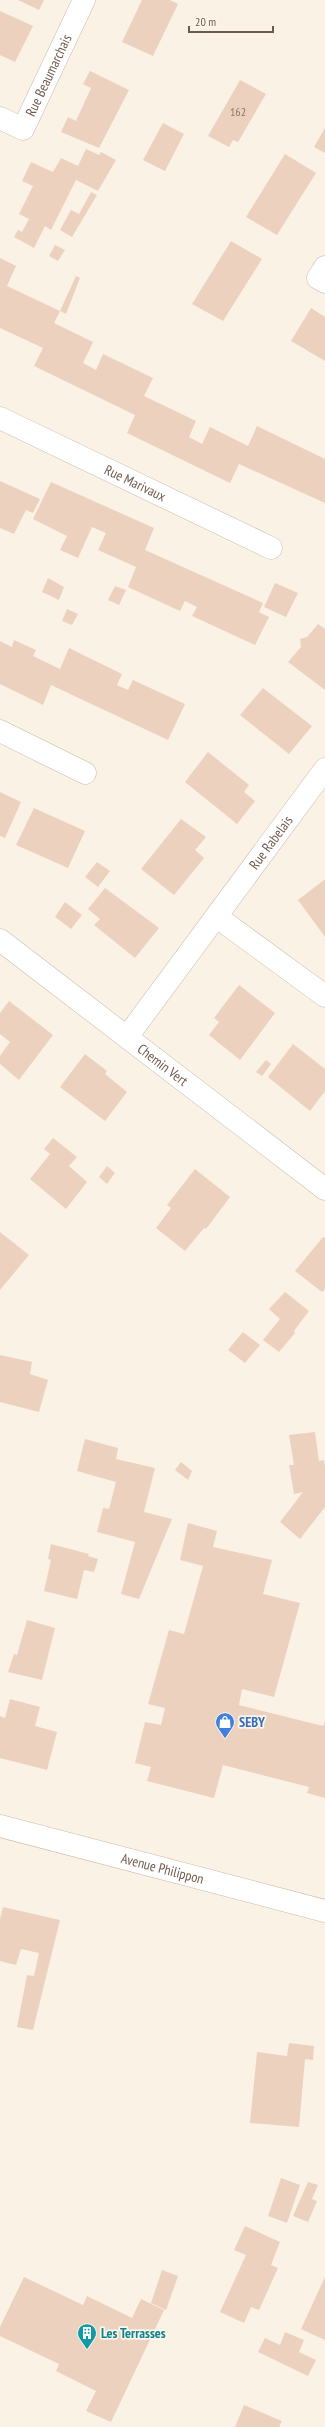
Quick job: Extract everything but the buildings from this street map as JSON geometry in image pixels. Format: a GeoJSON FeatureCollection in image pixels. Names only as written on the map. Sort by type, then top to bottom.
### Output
{"type":"FeatureCollection","features":[{"type":"Feature","properties":{"kind":"street","name":"Rue Beaumarchais"},"geometry":{"type":"LineString","coordinates":[[0,118],[23,128],[84,0]]}},
{"type":"Feature","properties":{"kind":"street"},"geometry":{"type":"LineString","coordinates":[[325,267],[318,278],[325,282]]}},
{"type":"Feature","properties":{"kind":"street","name":"Rue Marivaux"},"geometry":{"type":"LineString","coordinates":[[0,418],[272,548]]}},
{"type":"Feature","properties":{"kind":"street"},"geometry":{"type":"LineString","coordinates":[[0,731],[85,773]]}},
{"type":"Feature","properties":{"kind":"street","name":"Rue Rabelais"},"geometry":{"type":"LineString","coordinates":[[127,1037],[325,769]]}},
{"type":"Feature","properties":{"kind":"street"},"geometry":{"type":"LineString","coordinates":[[216,917],[325,996]]}},
{"type":"Feature","properties":{"kind":"street","name":"Chemin Vert"},"geometry":{"type":"LineString","coordinates":[[0,940],[325,1189]]}},
{"type":"Feature","properties":{"kind":"street","name":"Avenue Philippon"},"geometry":{"type":"LineString","coordinates":[[0,1826],[325,1911]]}},
{"type":"Feature","properties":{"kind":"place","name":"SEBY"},"geometry":{"type":"Point","coordinates":[225,1739]}},
{"type":"Feature","properties":{"kind":"place","name":"Les Terrasses"},"geometry":{"type":"Point","coordinates":[87,2350]}}]}
